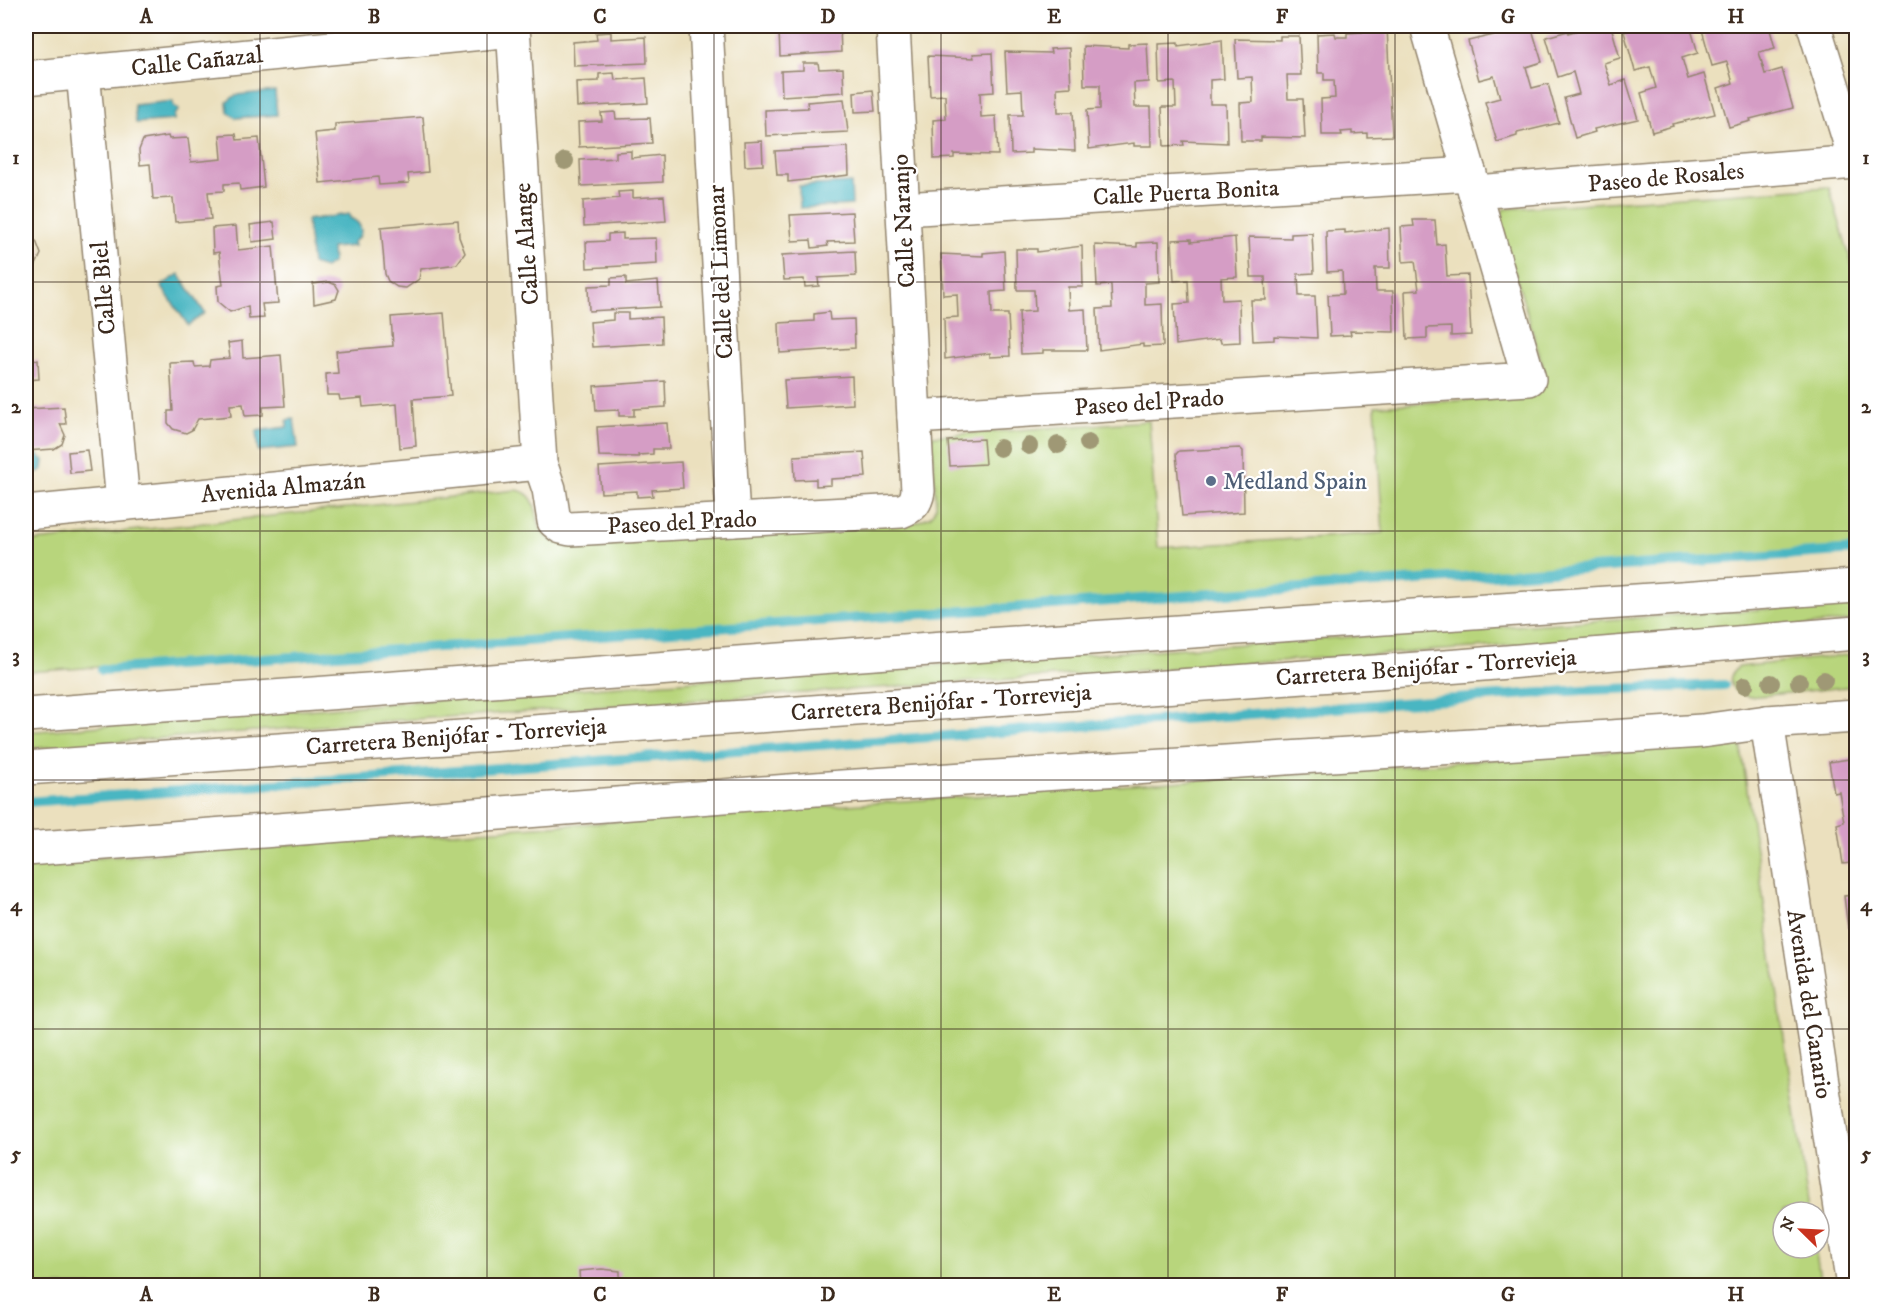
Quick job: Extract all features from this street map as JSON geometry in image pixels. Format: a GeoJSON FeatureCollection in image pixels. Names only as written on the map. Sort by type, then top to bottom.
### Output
{"type":"FeatureCollection","features":[{"type":"Feature","properties":{"kind":"street","name":"Calle del Limonar"},"geometry":{"type":"LineString","coordinates":[[706,26],[733,519]]}},
{"type":"Feature","properties":{"kind":"street","name":"Calle Naranjo"},"geometry":{"type":"LineString","coordinates":[[892,26],[914,417]]}},
{"type":"Feature","properties":{"kind":"street","name":"Paseo del Prado"},"geometry":{"type":"LineString","coordinates":[[540,463],[549,489],[551,512],[554,521],[561,527],[901,511],[910,508],[916,501],[918,491],[914,417],[1529,379],[1427,26]]}},
{"type":"Feature","properties":{"kind":"street"},"geometry":{"type":"LineString","coordinates":[[1814,26],[1856,162]]}},
{"type":"Feature","properties":{"kind":"street","name":"Calle Cañazal"},"geometry":{"type":"LineString","coordinates":[[26,78],[513,28]]}},
{"type":"Feature","properties":{"kind":"street","name":"Calle Alange"},"geometry":{"type":"LineString","coordinates":[[513,28],[540,463]]}},
{"type":"Feature","properties":{"kind":"street","name":"Calle Biel"},"geometry":{"type":"LineString","coordinates":[[82,72],[123,503]]}},
{"type":"Feature","properties":{"kind":"street","name":"Paseo de Rosales"},"geometry":{"type":"LineString","coordinates":[[1473,183],[1856,162]]}},
{"type":"Feature","properties":{"kind":"street","name":"Calle Puerta Bonita"},"geometry":{"type":"LineString","coordinates":[[903,209],[1473,183]]}},
{"type":"Feature","properties":{"kind":"street","name":"Avenida Almazán"},"geometry":{"type":"LineString","coordinates":[[26,513],[540,463]]}},
{"type":"Feature","properties":{"kind":"street","name":"Carretera Benijófar - Torrevieja"},"geometry":{"type":"LineString","coordinates":[[26,715],[947,647],[1857,586]]}},
{"type":"Feature","properties":{"kind":"street","name":"Carretera Benijófar - Torrevieja"},"geometry":{"type":"LineString","coordinates":[[26,768],[1435,668],[1857,633]]}},
{"type":"Feature","properties":{"kind":"street"},"geometry":{"type":"LineString","coordinates":[[26,849],[854,786],[1702,731],[1767,722],[1857,716]]}},
{"type":"Feature","properties":{"kind":"street","name":"Avenida del Canario"},"geometry":{"type":"LineString","coordinates":[[1767,722],[1851,1239],[1853,1286]]}},
{"type":"Feature","properties":{"kind":"green space"},"geometry":{"type":"Polygon","coordinates":[[[1829,187],[1856,278],[1856,548],[26,672],[26,542],[517,490],[532,499],[541,531],[555,542],[917,522],[931,516],[936,506],[932,436],[1149,421],[1158,548],[1383,533],[1375,406],[1530,396],[1541,388],[1544,370],[1499,219],[1504,209],[1829,187]]]}},
{"type":"Feature","properties":{"kind":"green space"},"geometry":{"type":"Polygon","coordinates":[[[1856,603],[1856,620],[1802,626],[370,722],[26,749],[26,732],[532,692],[1856,603]]]}},
{"type":"Feature","properties":{"kind":"green space"},"geometry":{"type":"Polygon","coordinates":[[[1856,654],[1856,686],[1749,697],[1735,691],[1731,684],[1731,675],[1739,667],[1856,654]]]}},
{"type":"Feature","properties":{"kind":"green space"},"geometry":{"type":"Polygon","coordinates":[[[1740,742],[1808,1200],[1771,1200],[1771,1260],[1817,1260],[1821,1285],[26,1286],[26,863],[1740,742]]]}},
{"type":"Feature","properties":{"kind":"water"},"geometry":{"type":"Polygon","coordinates":[[[275,91],[277,115],[236,118],[228,112],[227,102],[236,95],[275,91]]]}},
{"type":"Feature","properties":{"kind":"water"},"geometry":{"type":"Polygon","coordinates":[[[173,101],[173,105],[179,110],[174,115],[174,120],[136,123],[134,105],[173,101]]]}},
{"type":"Feature","properties":{"kind":"water"},"geometry":{"type":"Polygon","coordinates":[[[851,183],[852,205],[800,208],[799,186],[851,183]]]}},
{"type":"Feature","properties":{"kind":"water"},"geometry":{"type":"Polygon","coordinates":[[[349,214],[361,229],[361,233],[353,242],[354,246],[332,248],[333,262],[325,268],[312,264],[307,220],[349,214]]]}},
{"type":"Feature","properties":{"kind":"water"},"geometry":{"type":"Polygon","coordinates":[[[179,274],[205,313],[188,325],[161,286],[179,274]]]}},
{"type":"Feature","properties":{"kind":"water"},"geometry":{"type":"Polygon","coordinates":[[[294,419],[298,447],[258,451],[256,431],[287,427],[287,420],[294,419]]]}},
{"type":"Feature","properties":{"kind":"water"},"geometry":{"type":"Polygon","coordinates":[[[36,454],[44,460],[43,469],[26,473],[26,455],[36,454]]]}},
{"type":"Feature","properties":{"kind":"building"},"geometry":{"type":"Polygon","coordinates":[[[801,26],[840,27],[841,52],[780,56],[779,31],[802,30],[801,26]]]}},
{"type":"Feature","properties":{"kind":"building"},"geometry":{"type":"Polygon","coordinates":[[[1361,26],[1387,26],[1392,136],[1367,137],[1367,133],[1352,134],[1352,131],[1341,132],[1342,135],[1322,135],[1321,99],[1335,98],[1334,80],[1324,80],[1324,73],[1318,73],[1317,34],[1335,33],[1336,37],[1347,37],[1347,33],[1362,32],[1361,26]]]}},
{"type":"Feature","properties":{"kind":"building"},"geometry":{"type":"Polygon","coordinates":[[[1531,26],[1542,62],[1526,67],[1532,88],[1548,84],[1559,123],[1517,133],[1517,136],[1497,142],[1485,102],[1500,98],[1494,76],[1479,80],[1468,41],[1511,31],[1510,28],[1531,26]]]}},
{"type":"Feature","properties":{"kind":"building"},"geometry":{"type":"Polygon","coordinates":[[[1588,26],[1611,26],[1620,58],[1604,63],[1611,85],[1626,80],[1638,119],[1594,129],[1595,132],[1575,138],[1564,98],[1579,94],[1573,72],[1558,77],[1546,37],[1588,26]]]}},
{"type":"Feature","properties":{"kind":"building"},"geometry":{"type":"Polygon","coordinates":[[[1643,26],[1645,28],[1690,26],[1698,53],[1682,58],[1688,79],[1704,74],[1715,114],[1672,124],[1673,126],[1652,132],[1641,93],[1656,88],[1650,67],[1635,71],[1624,32],[1643,26]]]}},
{"type":"Feature","properties":{"kind":"building"},"geometry":{"type":"Polygon","coordinates":[[[1701,26],[1769,26],[1775,48],[1759,52],[1765,74],[1782,69],[1793,108],[1729,127],[1718,88],[1733,83],[1727,62],[1712,66],[1701,26]]]}},
{"type":"Feature","properties":{"kind":"building"},"geometry":{"type":"Polygon","coordinates":[[[611,32],[611,39],[646,37],[647,63],[574,66],[573,42],[597,40],[596,33],[611,32]]]}},
{"type":"Feature","properties":{"kind":"building"},"geometry":{"type":"Polygon","coordinates":[[[1280,36],[1299,36],[1301,75],[1287,75],[1288,99],[1303,99],[1305,138],[1261,137],[1261,141],[1241,141],[1240,103],[1253,102],[1252,77],[1237,78],[1235,39],[1280,40],[1280,36]]]}},
{"type":"Feature","properties":{"kind":"building"},"geometry":{"type":"Polygon","coordinates":[[[1222,40],[1224,79],[1210,80],[1210,104],[1226,104],[1227,143],[1183,141],[1184,145],[1164,146],[1162,107],[1176,107],[1175,82],[1159,83],[1158,44],[1178,43],[1178,46],[1222,40]]]}},
{"type":"Feature","properties":{"kind":"building"},"geometry":{"type":"Polygon","coordinates":[[[1147,43],[1149,82],[1134,83],[1135,107],[1151,107],[1152,146],[1134,146],[1134,143],[1089,149],[1087,110],[1100,109],[1100,85],[1084,85],[1083,46],[1128,48],[1128,44],[1147,43]]]}},
{"type":"Feature","properties":{"kind":"building"},"geometry":{"type":"Polygon","coordinates":[[[1069,48],[1071,87],[1057,88],[1058,112],[1073,112],[1075,151],[1031,149],[1031,153],[1011,154],[1010,115],[1023,115],[1022,90],[1007,91],[1005,52],[1051,53],[1050,49],[1069,48]]]}},
{"type":"Feature","properties":{"kind":"building"},"geometry":{"type":"Polygon","coordinates":[[[992,53],[994,92],[980,93],[981,117],[996,116],[998,155],[954,154],[954,158],[934,159],[933,120],[946,119],[945,95],[930,96],[928,56],[974,58],[973,54],[992,53]]]}},
{"type":"Feature","properties":{"kind":"building"},"geometry":{"type":"Polygon","coordinates":[[[803,63],[818,63],[819,69],[843,68],[844,92],[782,96],[781,71],[803,70],[803,63]]]}},
{"type":"Feature","properties":{"kind":"building"},"geometry":{"type":"Polygon","coordinates":[[[614,73],[615,80],[646,78],[648,103],[577,107],[576,82],[599,81],[599,74],[614,73]]]}},
{"type":"Feature","properties":{"kind":"building"},"geometry":{"type":"Polygon","coordinates":[[[873,90],[875,111],[855,112],[854,92],[873,90]]]}},
{"type":"Feature","properties":{"kind":"building"},"geometry":{"type":"Polygon","coordinates":[[[844,99],[848,132],[766,136],[765,110],[808,108],[807,102],[844,99]]]}},
{"type":"Feature","properties":{"kind":"building"},"geometry":{"type":"Polygon","coordinates":[[[615,112],[616,119],[650,118],[652,143],[579,147],[578,122],[602,121],[601,113],[615,112]]]}},
{"type":"Feature","properties":{"kind":"building"},"geometry":{"type":"Polygon","coordinates":[[[423,117],[428,172],[408,174],[409,183],[379,185],[378,177],[320,183],[315,133],[335,131],[335,124],[423,117]]]}},
{"type":"Feature","properties":{"kind":"building"},"geometry":{"type":"Polygon","coordinates":[[[236,134],[237,140],[259,138],[264,187],[240,190],[239,183],[224,184],[224,191],[208,192],[211,219],[175,222],[173,198],[153,199],[150,164],[140,165],[139,150],[143,140],[168,136],[169,139],[188,138],[191,162],[222,159],[220,135],[236,134]]]}},
{"type":"Feature","properties":{"kind":"building"},"geometry":{"type":"Polygon","coordinates":[[[762,141],[763,165],[745,166],[744,142],[762,141]]]}},
{"type":"Feature","properties":{"kind":"building"},"geometry":{"type":"Polygon","coordinates":[[[848,147],[849,175],[788,182],[788,175],[777,175],[775,151],[848,147]]]}},
{"type":"Feature","properties":{"kind":"building"},"geometry":{"type":"Polygon","coordinates":[[[631,151],[631,158],[662,155],[663,182],[581,186],[580,160],[616,158],[616,152],[631,151]]]}},
{"type":"Feature","properties":{"kind":"building"},"geometry":{"type":"Polygon","coordinates":[[[633,191],[633,198],[664,196],[666,221],[584,226],[583,201],[619,198],[618,192],[633,191]]]}},
{"type":"Feature","properties":{"kind":"building"},"geometry":{"type":"Polygon","coordinates":[[[852,212],[854,241],[827,242],[828,246],[812,248],[811,240],[792,241],[790,215],[852,212]]]}},
{"type":"Feature","properties":{"kind":"building"},"geometry":{"type":"Polygon","coordinates":[[[458,220],[459,237],[465,253],[457,264],[421,269],[419,279],[406,288],[397,287],[388,281],[385,274],[381,227],[458,220]]]}},
{"type":"Feature","properties":{"kind":"building"},"geometry":{"type":"Polygon","coordinates":[[[1413,220],[1435,220],[1437,245],[1445,244],[1447,276],[1468,275],[1471,335],[1451,336],[1451,327],[1427,328],[1427,338],[1407,339],[1405,291],[1419,290],[1415,261],[1403,262],[1401,227],[1414,226],[1413,220]]]}},
{"type":"Feature","properties":{"kind":"building"},"geometry":{"type":"Polygon","coordinates":[[[274,222],[276,239],[252,242],[250,225],[274,222]]]}},
{"type":"Feature","properties":{"kind":"building"},"geometry":{"type":"Polygon","coordinates":[[[236,226],[238,250],[273,246],[278,303],[262,304],[264,318],[249,319],[248,306],[230,312],[218,302],[217,286],[223,285],[219,252],[213,253],[212,228],[236,226]]]}},
{"type":"Feature","properties":{"kind":"building"},"geometry":{"type":"Polygon","coordinates":[[[1389,228],[1390,268],[1375,268],[1376,291],[1393,291],[1394,332],[1350,331],[1351,335],[1330,336],[1328,295],[1343,294],[1342,271],[1327,272],[1326,231],[1345,230],[1345,233],[1389,228]]]}},
{"type":"Feature","properties":{"kind":"building"},"geometry":{"type":"Polygon","coordinates":[[[623,233],[623,239],[656,238],[657,264],[587,268],[586,242],[608,241],[608,234],[623,233]]]}},
{"type":"Feature","properties":{"kind":"building"},"geometry":{"type":"Polygon","coordinates":[[[1312,233],[1314,273],[1298,274],[1299,296],[1315,296],[1317,338],[1274,336],[1274,340],[1253,341],[1251,300],[1266,300],[1265,277],[1251,277],[1249,237],[1291,238],[1291,234],[1312,233]]]}},
{"type":"Feature","properties":{"kind":"building"},"geometry":{"type":"Polygon","coordinates":[[[26,236],[36,241],[41,254],[35,267],[26,273],[26,236]]]}},
{"type":"Feature","properties":{"kind":"building"},"geometry":{"type":"Polygon","coordinates":[[[1235,237],[1237,277],[1221,278],[1222,300],[1239,299],[1240,342],[1221,343],[1220,339],[1176,345],[1174,304],[1189,303],[1188,280],[1174,281],[1172,240],[1191,239],[1191,242],[1235,237]]]}},
{"type":"Feature","properties":{"kind":"building"},"geometry":{"type":"Polygon","coordinates":[[[1158,242],[1159,282],[1145,283],[1145,305],[1162,304],[1163,346],[1143,347],[1143,344],[1099,350],[1097,309],[1112,308],[1111,285],[1097,286],[1095,245],[1137,247],[1137,243],[1158,242]]]}},
{"type":"Feature","properties":{"kind":"building"},"geometry":{"type":"Polygon","coordinates":[[[1082,246],[1083,287],[1068,287],[1069,310],[1085,309],[1087,350],[1043,350],[1043,353],[1021,354],[1019,312],[1035,311],[1034,290],[1017,290],[1016,249],[1037,249],[1037,252],[1082,246]]]}},
{"type":"Feature","properties":{"kind":"building"},"geometry":{"type":"Polygon","coordinates":[[[855,251],[856,276],[818,278],[819,286],[805,287],[804,279],[784,280],[782,255],[855,251]]]}},
{"type":"Feature","properties":{"kind":"building"},"geometry":{"type":"Polygon","coordinates":[[[1004,251],[1006,291],[991,292],[992,314],[1008,314],[1010,356],[990,357],[990,353],[945,359],[944,318],[958,317],[957,294],[943,295],[941,254],[983,256],[983,253],[1004,251]]]}},
{"type":"Feature","properties":{"kind":"building"},"geometry":{"type":"Polygon","coordinates":[[[626,277],[626,284],[658,281],[660,307],[589,311],[588,286],[611,285],[611,278],[626,277]]]}},
{"type":"Feature","properties":{"kind":"building"},"geometry":{"type":"Polygon","coordinates":[[[329,282],[336,285],[339,290],[336,299],[314,304],[313,284],[329,282]]]}},
{"type":"Feature","properties":{"kind":"building"},"geometry":{"type":"Polygon","coordinates":[[[829,312],[830,320],[854,319],[855,348],[780,353],[779,323],[814,321],[814,314],[829,312]]]}},
{"type":"Feature","properties":{"kind":"building"},"geometry":{"type":"Polygon","coordinates":[[[444,313],[451,396],[413,399],[416,446],[400,448],[397,404],[363,407],[362,398],[340,400],[339,395],[327,395],[326,374],[338,373],[336,351],[393,346],[391,317],[444,313]]]}},
{"type":"Feature","properties":{"kind":"building"},"geometry":{"type":"Polygon","coordinates":[[[613,313],[628,313],[628,319],[661,317],[662,343],[592,347],[590,322],[613,320],[613,313]]]}},
{"type":"Feature","properties":{"kind":"building"},"geometry":{"type":"Polygon","coordinates":[[[29,339],[31,361],[38,360],[39,379],[26,380],[26,340],[29,339]]]}},
{"type":"Feature","properties":{"kind":"building"},"geometry":{"type":"Polygon","coordinates":[[[242,341],[243,358],[281,355],[285,406],[263,407],[263,415],[245,416],[243,404],[230,405],[231,416],[198,419],[192,430],[186,433],[173,429],[168,423],[168,411],[173,411],[170,363],[194,362],[195,367],[209,366],[210,360],[230,358],[228,343],[242,341]]]}},
{"type":"Feature","properties":{"kind":"building"},"geometry":{"type":"Polygon","coordinates":[[[852,376],[853,404],[786,408],[784,380],[852,376]]]}},
{"type":"Feature","properties":{"kind":"building"},"geometry":{"type":"Polygon","coordinates":[[[665,381],[666,407],[634,409],[634,416],[619,416],[619,410],[596,411],[594,386],[665,381]]]}},
{"type":"Feature","properties":{"kind":"building"},"geometry":{"type":"Polygon","coordinates":[[[64,407],[66,424],[60,424],[65,435],[62,444],[54,449],[26,451],[26,409],[64,407]]]}},
{"type":"Feature","properties":{"kind":"building"},"geometry":{"type":"Polygon","coordinates":[[[667,423],[669,449],[653,449],[653,454],[638,455],[639,457],[599,456],[597,427],[667,423]]]}},
{"type":"Feature","properties":{"kind":"building"},"geometry":{"type":"Polygon","coordinates":[[[983,439],[985,464],[950,466],[948,441],[983,439]]]}},
{"type":"Feature","properties":{"kind":"building"},"geometry":{"type":"Polygon","coordinates":[[[1240,448],[1243,451],[1244,512],[1182,516],[1176,454],[1179,451],[1240,448]]]}},
{"type":"Feature","properties":{"kind":"building"},"geometry":{"type":"Polygon","coordinates":[[[87,450],[90,471],[70,473],[68,452],[87,450]]]}},
{"type":"Feature","properties":{"kind":"building"},"geometry":{"type":"Polygon","coordinates":[[[864,452],[866,477],[831,479],[831,485],[816,486],[816,479],[795,480],[794,456],[864,452]]]}},
{"type":"Feature","properties":{"kind":"building"},"geometry":{"type":"Polygon","coordinates":[[[681,462],[683,488],[652,490],[653,496],[637,497],[637,491],[601,493],[599,467],[681,462]]]}},
{"type":"Feature","properties":{"kind":"building"},"geometry":{"type":"Polygon","coordinates":[[[1856,758],[1856,937],[1853,937],[1852,927],[1848,928],[1844,896],[1854,895],[1850,863],[1843,864],[1837,824],[1844,822],[1839,792],[1834,793],[1829,762],[1856,758]]]}},
{"type":"Feature","properties":{"kind":"building"},"geometry":{"type":"Polygon","coordinates":[[[602,1269],[620,1271],[620,1279],[628,1278],[629,1286],[580,1286],[579,1271],[602,1269]]]}},
{"type":"Feature","properties":{"kind":"waterway"},"geometry":{"type":"LineString","coordinates":[[102,670],[1856,550]]}},
{"type":"Feature","properties":{"kind":"waterway"},"geometry":{"type":"LineString","coordinates":[[26,802],[1583,690],[1724,685]]}},
{"type":"Feature","properties":{"kind":"place","name":"Medland Spain"},"geometry":{"type":"Point","coordinates":[1211,481]}}]}
